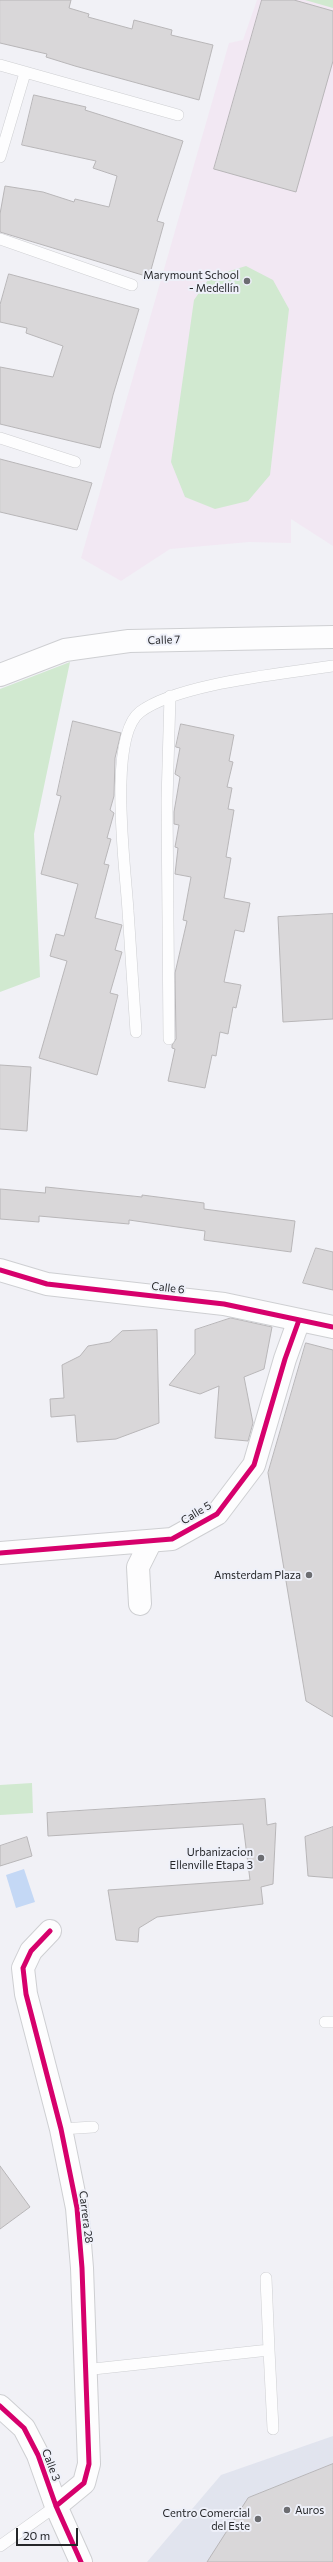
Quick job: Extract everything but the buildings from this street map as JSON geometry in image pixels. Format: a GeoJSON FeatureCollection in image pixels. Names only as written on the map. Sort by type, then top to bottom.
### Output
{"type":"FeatureCollection","features":[{"type":"Feature","properties":{"kind":"street","name":"Calle 7"},"geometry":{"type":"LineString","coordinates":[[0,675],[66,650],[129,641],[333,637]]}},
{"type":"Feature","properties":{"kind":"street","name":"Calle 6"},"geometry":{"type":"LineString","coordinates":[[0,1270],[47,1284],[224,1304],[333,1327]]}},
{"type":"Feature","properties":{"kind":"street","name":"Calle 5"},"geometry":{"type":"LineString","coordinates":[[0,1553],[172,1539],[217,1514],[254,1465],[285,1359],[300,1320]]}},
{"type":"Feature","properties":{"kind":"street"},"geometry":{"type":"LineString","coordinates":[[140,1604],[138,1567],[151,1541]]}},
{"type":"Feature","properties":{"kind":"street","name":"Carrera 28"},"geometry":{"type":"LineString","coordinates":[[50,1931],[32,1951],[23,1968],[26,1994],[61,2129],[76,2208],[81,2253],[84,2370],[89,2464],[84,2483],[56,2506]]}},
{"type":"Feature","properties":{"kind":"street","name":"Calle 3"},"geometry":{"type":"LineString","coordinates":[[0,2406],[24,2428],[38,2455],[56,2506],[81,2562]]}},
{"type":"Feature","properties":{"kind":"lane"},"geometry":{"type":"LineString","coordinates":[[0,65],[178,115]]}},
{"type":"Feature","properties":{"kind":"lane"},"geometry":{"type":"LineString","coordinates":[[0,157],[26,73]]}},
{"type":"Feature","properties":{"kind":"lane"},"geometry":{"type":"LineString","coordinates":[[0,239],[132,285]]}},
{"type":"Feature","properties":{"kind":"lane"},"geometry":{"type":"LineString","coordinates":[[0,438],[75,462]]}},
{"type":"Feature","properties":{"kind":"lane"},"geometry":{"type":"LineString","coordinates":[[136,1032],[120,794],[124,750],[129,732],[139,713],[170,696],[212,686],[333,666]]}},
{"type":"Feature","properties":{"kind":"lane"},"geometry":{"type":"LineString","coordinates":[[169,1039],[167,801],[170,696]]}},
{"type":"Feature","properties":{"kind":"lane"},"geometry":{"type":"LineString","coordinates":[[61,2129],[92,2127]]}},
{"type":"Feature","properties":{"kind":"lane"},"geometry":{"type":"LineString","coordinates":[[266,2278],[273,2429]]}},
{"type":"Feature","properties":{"kind":"lane"},"geometry":{"type":"LineString","coordinates":[[84,2370],[269,2350]]}},
{"type":"Feature","properties":{"kind":"lane"},"geometry":{"type":"LineString","coordinates":[[0,2546],[56,2506]]}},
{"type":"Feature","properties":{"kind":"shaded area","name":"Marymount School - Medellín"},"geometry":{"type":"Polygon","coordinates":[[[257,0],[333,0],[333,546],[291,519],[291,543],[249,542],[170,549],[121,581],[81,558],[229,43],[243,40],[257,0]]]}},
{"type":"Feature","properties":{"kind":"shaded area","name":"Centro Comercial del Este"},"geometry":{"type":"Polygon","coordinates":[[[333,2436],[333,2562],[147,2562],[221,2475],[333,2436]]]}},
{"type":"Feature","properties":{"kind":"green space"},"geometry":{"type":"Polygon","coordinates":[[[305,0],[333,0],[333,8],[305,0]]]}},
{"type":"Feature","properties":{"kind":"green space"},"geometry":{"type":"Polygon","coordinates":[[[246,266],[273,280],[289,309],[270,475],[248,501],[215,509],[185,497],[171,462],[194,300],[210,277],[246,266]]]}},
{"type":"Feature","properties":{"kind":"green space"},"geometry":{"type":"Polygon","coordinates":[[[70,662],[34,834],[40,977],[0,992],[0,689],[70,662]]]}},
{"type":"Feature","properties":{"kind":"green space"},"geometry":{"type":"Polygon","coordinates":[[[32,1783],[33,1813],[0,1815],[0,1785],[32,1783]]]}},
{"type":"Feature","properties":{"kind":"water"},"geometry":{"type":"Polygon","coordinates":[[[24,1869],[35,1902],[16,1908],[6,1875],[24,1869]]]}},
{"type":"Feature","properties":{"kind":"cycle path"},"geometry":{"type":"LineString","coordinates":[[0,1270],[47,1284],[224,1304],[333,1327]]}},
{"type":"Feature","properties":{"kind":"cycle path"},"geometry":{"type":"LineString","coordinates":[[0,1553],[172,1539],[217,1514],[254,1465],[285,1359],[299,1320]]}},
{"type":"Feature","properties":{"kind":"cycle path"},"geometry":{"type":"LineString","coordinates":[[50,1931],[31,1951],[23,1968],[26,1994],[61,2129],[77,2208],[82,2268],[89,2464],[84,2483],[56,2506]]}},
{"type":"Feature","properties":{"kind":"cycle path"},"geometry":{"type":"LineString","coordinates":[[0,2406],[24,2428],[38,2455],[56,2506],[81,2562]]}},
{"type":"Feature","properties":{"kind":"place","name":"Marymount School - Medellín"},"geometry":{"type":"Point","coordinates":[247,281]}},
{"type":"Feature","properties":{"kind":"place","name":"Amsterdam Plaza"},"geometry":{"type":"Point","coordinates":[309,1575]}},
{"type":"Feature","properties":{"kind":"place","name":"Urbanizacion Ellenville Etapa 3"},"geometry":{"type":"Point","coordinates":[261,1858]}},
{"type":"Feature","properties":{"kind":"place","name":"Auros"},"geometry":{"type":"Point","coordinates":[287,2510]}},
{"type":"Feature","properties":{"kind":"place","name":"Centro Comercial del Este"},"geometry":{"type":"Point","coordinates":[258,2519]}}]}
